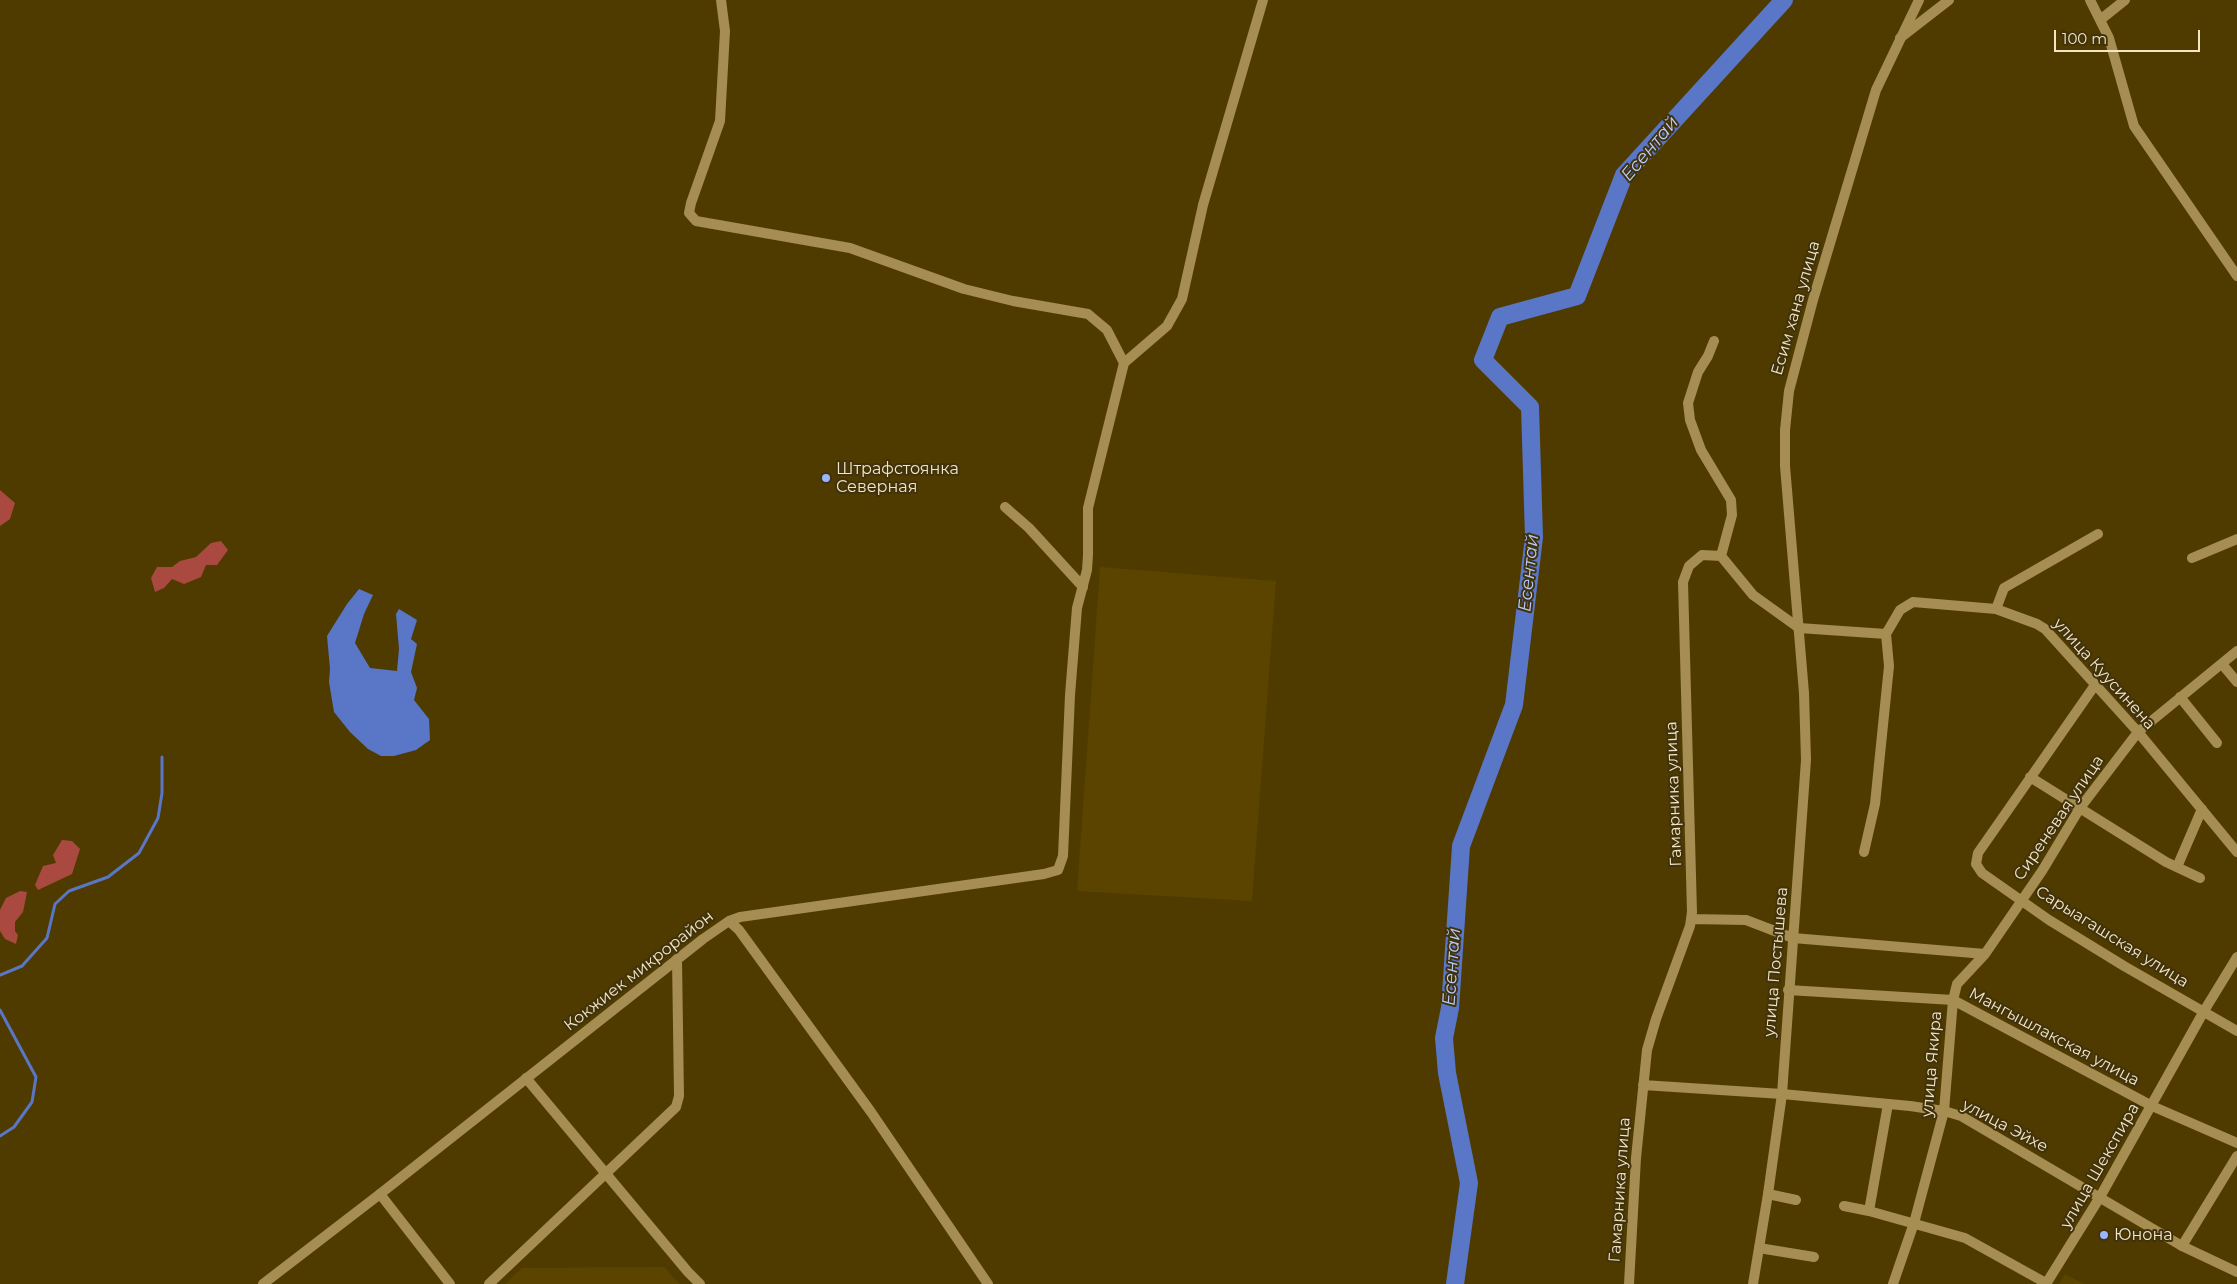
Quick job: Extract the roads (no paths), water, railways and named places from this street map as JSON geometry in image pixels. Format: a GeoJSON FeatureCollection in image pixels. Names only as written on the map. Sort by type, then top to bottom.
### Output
{"type":"FeatureCollection","features":[{"type":"Feature","properties":{"kind":"street"},"geometry":{"type":"LineString","coordinates":[[720,0],[725,31],[720,121],[690,208],[689,213],[696,222],[850,248],[964,288],[1013,301],[1088,314],[1107,330],[1124,363]]}},
{"type":"Feature","properties":{"kind":"street"},"geometry":{"type":"LineString","coordinates":[[729,921],[740,917],[1044,874],[1058,870],[1064,856],[1073,656],[1077,608],[1083,587],[1088,555],[1088,508],[1124,363],[1167,326],[1182,299],[1203,205],[1263,0]]}},
{"type":"Feature","properties":{"kind":"street","name":"Есим хана улица"},"geometry":{"type":"LineString","coordinates":[[1800,640],[1785,466],[1785,430],[1789,391],[1812,300],[1876,90],[1919,0]]}},
{"type":"Feature","properties":{"kind":"street"},"geometry":{"type":"LineString","coordinates":[[1900,38],[1949,0]]}},
{"type":"Feature","properties":{"kind":"street"},"geometry":{"type":"LineString","coordinates":[[2090,0],[2109,38],[2134,126],[2237,276]]}},
{"type":"Feature","properties":{"kind":"street"},"geometry":{"type":"LineString","coordinates":[[2100,20],[2125,0]]}},
{"type":"Feature","properties":{"kind":"street"},"geometry":{"type":"LineString","coordinates":[[1714,341],[1708,356],[1698,372],[1688,403],[1690,420],[1701,450],[1731,500],[1732,515],[1721,556],[1753,595],[1799,628],[1886,634],[1889,666],[1876,804],[1864,852]]}},
{"type":"Feature","properties":{"kind":"street"},"geometry":{"type":"LineString","coordinates":[[1005,507],[1029,528],[1083,587]]}},
{"type":"Feature","properties":{"kind":"street"},"geometry":{"type":"LineString","coordinates":[[1996,609],[2004,588],[2098,534]]}},
{"type":"Feature","properties":{"kind":"street"},"geometry":{"type":"LineString","coordinates":[[2192,558],[2237,539]]}},
{"type":"Feature","properties":{"kind":"street","name":"Гамарника улица"},"geometry":{"type":"LineString","coordinates":[[1629,1284],[1636,1158],[1647,1050],[1691,919],[1683,582],[1689,566],[1702,555],[1721,556]]}},
{"type":"Feature","properties":{"kind":"street","name":"улица Куусинена"},"geometry":{"type":"LineString","coordinates":[[1886,634],[1900,610],[1913,602],[1996,609],[2037,624],[2045,629],[2138,732],[2237,852]]}},
{"type":"Feature","properties":{"kind":"street","name":"улица Постышева"},"geometry":{"type":"LineString","coordinates":[[1753,1284],[1782,1094],[1806,760],[1800,640]]}},
{"type":"Feature","properties":{"kind":"street","name":"Сиреневая улица"},"geometry":{"type":"LineString","coordinates":[[1953,998],[1957,984],[1985,954],[2022,900],[2080,808],[2138,732],[2237,650]]}},
{"type":"Feature","properties":{"kind":"street"},"geometry":{"type":"LineString","coordinates":[[2222,664],[2237,682]]}},
{"type":"Feature","properties":{"kind":"street"},"geometry":{"type":"LineString","coordinates":[[2095,685],[2030,777],[2177,867],[2200,878]]}},
{"type":"Feature","properties":{"kind":"street"},"geometry":{"type":"LineString","coordinates":[[2180,697],[2217,743]]}},
{"type":"Feature","properties":{"kind":"street","name":"Сарыагашская улица"},"geometry":{"type":"LineString","coordinates":[[2030,777],[1978,853],[1976,864],[1982,874],[2049,920],[2237,1031]]}},
{"type":"Feature","properties":{"kind":"street"},"geometry":{"type":"LineString","coordinates":[[2177,867],[2202,809]]}},
{"type":"Feature","properties":{"kind":"street"},"geometry":{"type":"LineString","coordinates":[[1691,919],[1746,920],[1793,938],[1985,954]]}},
{"type":"Feature","properties":{"kind":"street","name":"Кокжиек микрорайон"},"geometry":{"type":"LineString","coordinates":[[263,1284],[677,959],[729,921],[739,930],[871,1112],[988,1284]]}},
{"type":"Feature","properties":{"kind":"street","name":"улица Шекспира"},"geometry":{"type":"LineString","coordinates":[[2046,1284],[2100,1197],[2204,1011],[2237,957]]}},
{"type":"Feature","properties":{"kind":"street"},"geometry":{"type":"LineString","coordinates":[[490,1284],[676,1106],[679,1096],[677,959]]}},
{"type":"Feature","properties":{"kind":"street","name":"Мангышлакская улица"},"geometry":{"type":"LineString","coordinates":[[1788,990],[1953,998],[2152,1106],[2237,1143]]}},
{"type":"Feature","properties":{"kind":"street","name":"улица Якира"},"geometry":{"type":"LineString","coordinates":[[1893,1284],[1914,1222],[1944,1111],[1953,998]]}},
{"type":"Feature","properties":{"kind":"street"},"geometry":{"type":"LineString","coordinates":[[526,1078],[700,1284]]}},
{"type":"Feature","properties":{"kind":"street","name":"улица Эйхе"},"geometry":{"type":"LineString","coordinates":[[1643,1084],[1888,1104],[1944,1111],[1961,1116],[2182,1246],[2237,1272]]}},
{"type":"Feature","properties":{"kind":"street"},"geometry":{"type":"LineString","coordinates":[[1869,1211],[1888,1104]]}},
{"type":"Feature","properties":{"kind":"street"},"geometry":{"type":"LineString","coordinates":[[2182,1246],[2237,1156]]}},
{"type":"Feature","properties":{"kind":"street"},"geometry":{"type":"LineString","coordinates":[[380,1194],[450,1284]]}},
{"type":"Feature","properties":{"kind":"street"},"geometry":{"type":"LineString","coordinates":[[1768,1194],[1796,1200]]}},
{"type":"Feature","properties":{"kind":"street"},"geometry":{"type":"LineString","coordinates":[[1844,1206],[1914,1222],[1965,1238],[2046,1284]]}},
{"type":"Feature","properties":{"kind":"street"},"geometry":{"type":"LineString","coordinates":[[1759,1248],[1814,1257]]}},
{"type":"Feature","properties":{"kind":"water"},"geometry":{"type":"Polygon","coordinates":[[[359,589],[373,595],[364,614],[355,643],[370,668],[397,671],[399,649],[396,614],[399,609],[417,620],[411,639],[417,644],[411,672],[417,688],[414,700],[429,719],[430,740],[416,750],[394,756],[381,756],[368,749],[350,732],[334,712],[329,682],[330,669],[327,636],[359,589]]]}},
{"type":"Feature","properties":{"kind":"waterway","name":"Есентай"},"geometry":{"type":"LineString","coordinates":[[1455,1284],[1469,1183],[1447,1073],[1444,1038],[1450,1008],[1461,846],[1514,705],[1534,537],[1530,407],[1483,360],[1500,317],[1577,296],[1624,175],[1784,0]]}},
{"type":"Feature","properties":{"kind":"waterway"},"geometry":{"type":"LineString","coordinates":[[0,975],[22,966],[47,938],[55,904],[69,891],[108,877],[139,853],[158,818],[162,793],[162,757]]}},
{"type":"Feature","properties":{"kind":"waterway"},"geometry":{"type":"LineString","coordinates":[[0,1010],[36,1077],[32,1102],[14,1127],[0,1136]]}},
{"type":"Feature","properties":{"kind":"place","name":"Штрафстоянка Северная"},"geometry":{"type":"Point","coordinates":[826,478]}},
{"type":"Feature","properties":{"kind":"place","name":"Юнона"},"geometry":{"type":"Point","coordinates":[2104,1235]}}]}
